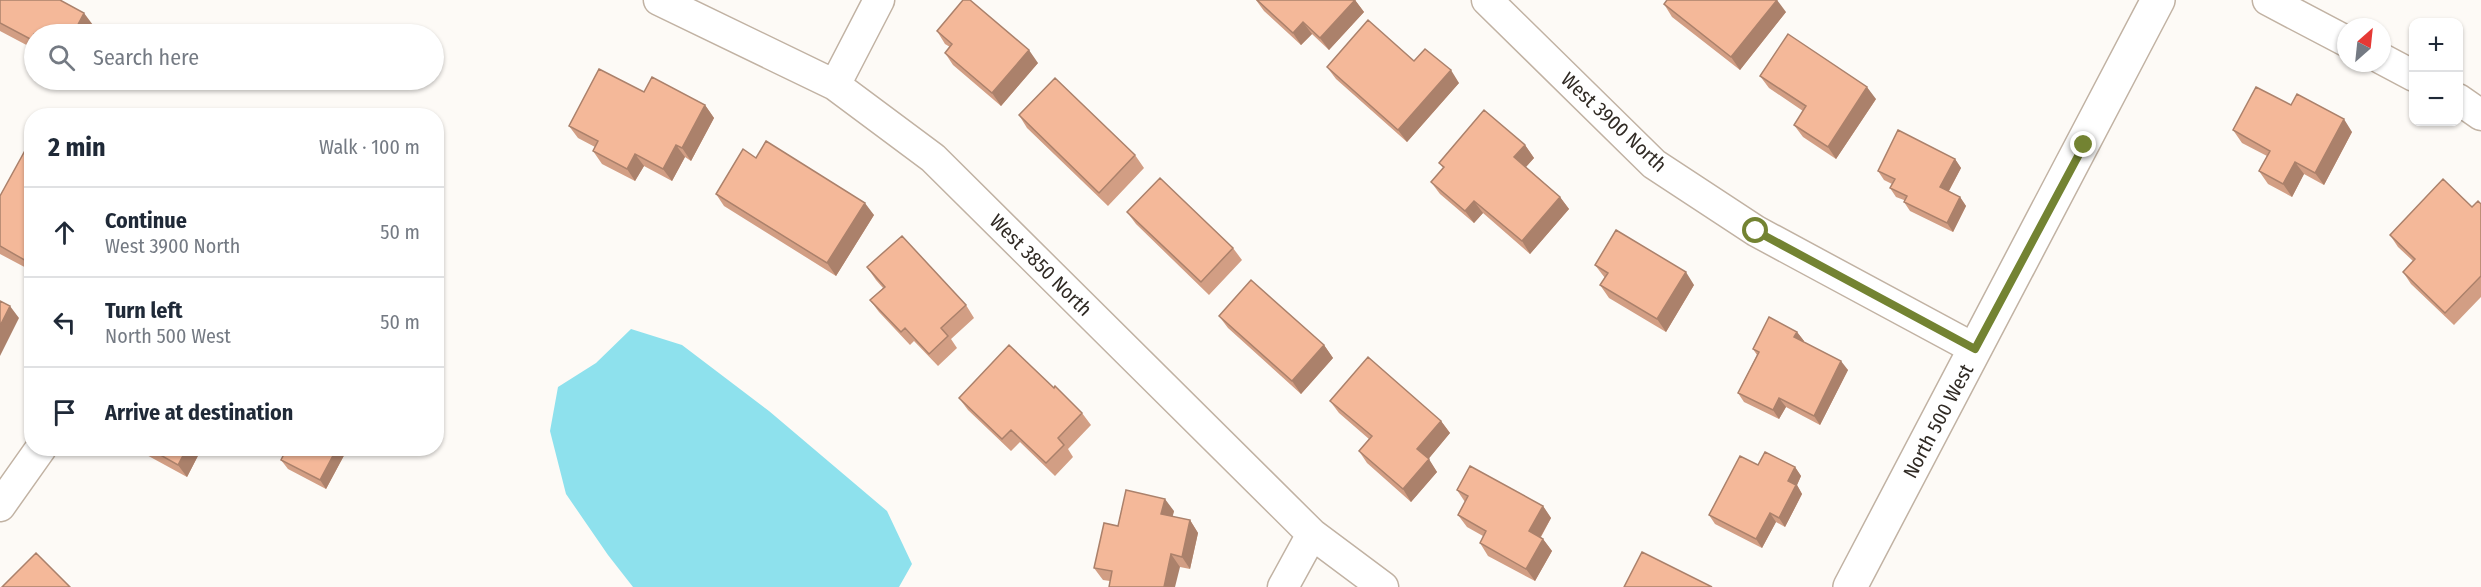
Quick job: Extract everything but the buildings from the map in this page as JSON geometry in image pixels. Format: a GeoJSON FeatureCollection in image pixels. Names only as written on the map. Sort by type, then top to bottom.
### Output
{"type":"FeatureCollection","features":[{"type":"Feature","properties":{"kind":"street","name":"West 3850 North"},"geometry":{"type":"LineString","coordinates":[[659,0],[835,85],[933,158],[1312,534],[1383,587]]}},
{"type":"Feature","properties":{"kind":"street"},"geometry":{"type":"LineString","coordinates":[[835,85],[879,0]]}},
{"type":"Feature","properties":{"kind":"street","name":"West 3900 North"},"geometry":{"type":"LineString","coordinates":[[1487,0],[1654,164],[1756,231],[1975,349]]}},
{"type":"Feature","properties":{"kind":"street","name":"North 500 West"},"geometry":{"type":"LineString","coordinates":[[1850,587],[2158,0]]}},
{"type":"Feature","properties":{"kind":"street"},"geometry":{"type":"LineString","coordinates":[[2268,0],[2337,36]]}},
{"type":"Feature","properties":{"kind":"street"},"geometry":{"type":"LineString","coordinates":[[2391,64],[2409,74]]}},
{"type":"Feature","properties":{"kind":"street"},"geometry":{"type":"LineString","coordinates":[[2463,102],[2481,115]]}},
{"type":"Feature","properties":{"kind":"street"},"geometry":{"type":"LineString","coordinates":[[0,506],[35,456]]}},
{"type":"Feature","properties":{"kind":"street"},"geometry":{"type":"LineString","coordinates":[[1283,587],[1312,534]]}},
{"type":"Feature","properties":{"kind":"water"},"geometry":{"type":"Polygon","coordinates":[[[631,329],[682,345],[769,411],[887,511],[912,564],[899,587],[633,587],[566,494],[550,431],[558,387],[596,363],[631,329]]]}},
{"type":"Feature","properties":{"kind":"route"},"geometry":{"type":"LineString","coordinates":[[1756,231],[1975,349],[2084,145]]}}]}
